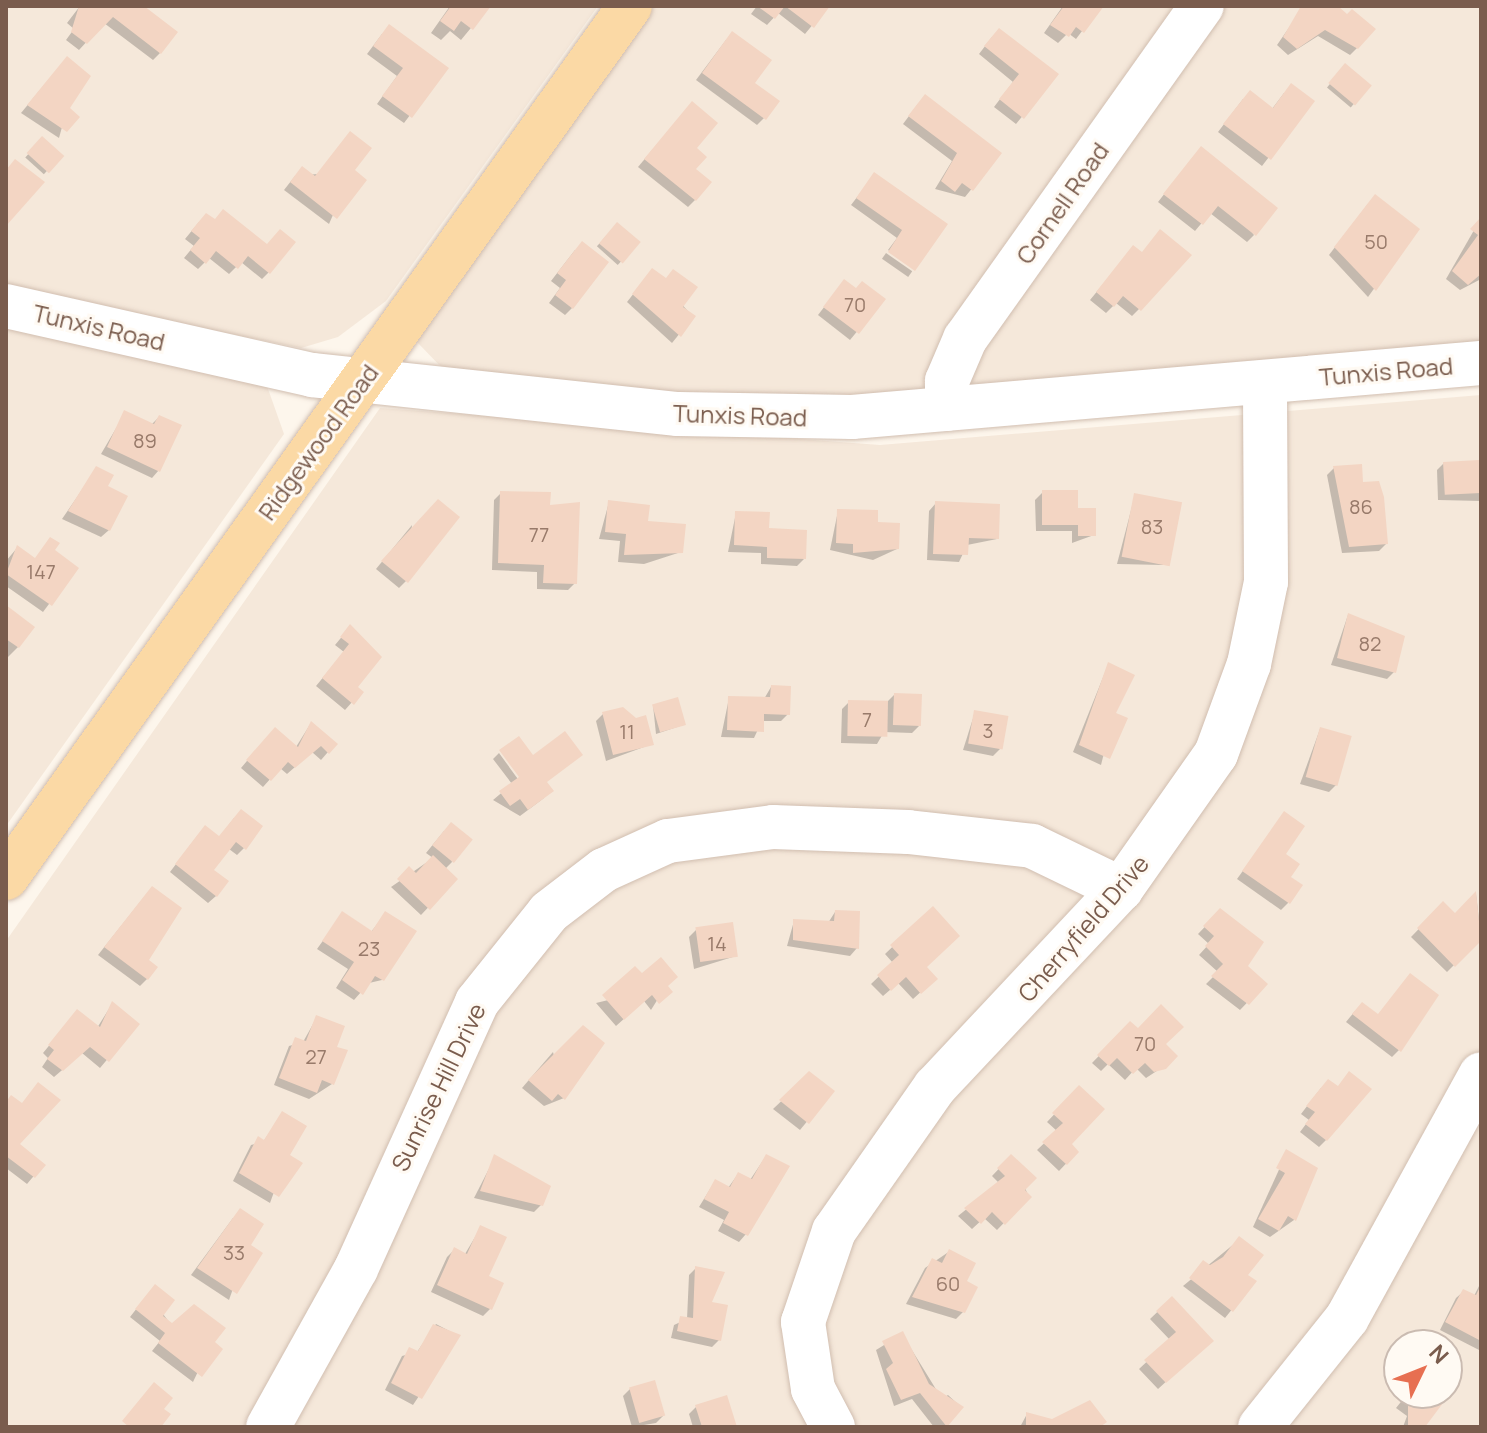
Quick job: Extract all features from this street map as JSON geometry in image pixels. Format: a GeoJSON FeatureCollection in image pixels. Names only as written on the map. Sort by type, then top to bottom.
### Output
{"type":"FeatureCollection","features":[{"type":"Feature","properties":{"kind":"main road","name":"Ridgewood Road"},"geometry":{"type":"LineString","coordinates":[[6,878],[630,6]]}},
{"type":"Feature","properties":{"kind":"street","name":"Cornell Road"},"geometry":{"type":"LineString","coordinates":[[947,409],[947,381],[965,339],[1202,6]]}},
{"type":"Feature","properties":{"kind":"street","name":"Tunxis Road"},"geometry":{"type":"LineString","coordinates":[[6,306],[362,379],[678,414],[852,417],[1481,363]]}},
{"type":"Feature","properties":{"kind":"street","name":"Cherryfield Drive"},"geometry":{"type":"LineString","coordinates":[[833,1427],[813,1389],[803,1322],[834,1231],[935,1087],[1121,889],[1216,754],[1249,664],[1271,515],[1265,382]]}},
{"type":"Feature","properties":{"kind":"street","name":"Sunrise Hill Drive"},"geometry":{"type":"LineString","coordinates":[[268,1427],[356,1269],[477,1002],[549,912],[604,870],[668,841],[773,827],[908,832],[1032,846],[1121,889]]}},
{"type":"Feature","properties":{"kind":"street"},"geometry":{"type":"LineString","coordinates":[[1260,1427],[1347,1318],[1481,1074]]}},
{"type":"Feature","properties":{"kind":"shaded area"},"geometry":{"type":"Polygon","coordinates":[[[6,6],[598,6],[386,301],[338,337],[301,348],[6,289],[6,6]]]}},
{"type":"Feature","properties":{"kind":"shaded area"},"geometry":{"type":"Polygon","coordinates":[[[654,6],[1481,6],[1481,344],[849,398],[739,398],[446,372],[416,341],[654,6]]]}},
{"type":"Feature","properties":{"kind":"shaded area"},"geometry":{"type":"Polygon","coordinates":[[[6,322],[267,386],[284,434],[6,826],[6,322]]]}},
{"type":"Feature","properties":{"kind":"shaded area"},"geometry":{"type":"Polygon","coordinates":[[[1481,395],[1481,1427],[6,1427],[6,941],[380,408],[880,445],[1481,395]]]}},
{"type":"Feature","properties":{"kind":"building"},"geometry":{"type":"Polygon","coordinates":[[[79,6],[144,6],[178,32],[161,54],[113,17],[87,44],[71,32],[79,6]]]}},
{"type":"Feature","properties":{"kind":"building"},"geometry":{"type":"Polygon","coordinates":[[[451,6],[491,6],[473,30],[461,21],[454,31],[440,21],[451,6]]]}},
{"type":"Feature","properties":{"kind":"building"},"geometry":{"type":"Polygon","coordinates":[[[757,6],[785,6],[775,19],[757,6]]]}},
{"type":"Feature","properties":{"kind":"building"},"geometry":{"type":"Polygon","coordinates":[[[785,6],[830,6],[814,28],[785,6]]]}},
{"type":"Feature","properties":{"kind":"building"},"geometry":{"type":"Polygon","coordinates":[[[1064,6],[1104,6],[1084,33],[1076,27],[1069,37],[1050,25],[1064,6]]]}},
{"type":"Feature","properties":{"kind":"building"},"geometry":{"type":"Polygon","coordinates":[[[1301,6],[1338,6],[1347,14],[1352,9],[1376,29],[1358,49],[1325,30],[1297,49],[1283,37],[1301,6]]]}},
{"type":"Feature","properties":{"kind":"building"},"geometry":{"type":"Polygon","coordinates":[[[389,24],[449,68],[412,118],[382,96],[403,68],[373,46],[389,24]]]}},
{"type":"Feature","properties":{"kind":"building"},"geometry":{"type":"Polygon","coordinates":[[[999,28],[1059,74],[1024,119],[999,99],[1019,74],[984,46],[999,28]]]}},
{"type":"Feature","properties":{"kind":"building"},"geometry":{"type":"Polygon","coordinates":[[[732,31],[772,60],[755,83],[780,101],[766,120],[702,73],[732,31]]]}},
{"type":"Feature","properties":{"kind":"building"},"geometry":{"type":"Polygon","coordinates":[[[67,56],[91,76],[70,108],[80,117],[67,132],[27,105],[67,56]]]}},
{"type":"Feature","properties":{"kind":"building"},"geometry":{"type":"Polygon","coordinates":[[[1345,63],[1372,85],[1355,105],[1328,83],[1345,63]]]}},
{"type":"Feature","properties":{"kind":"building"},"geometry":{"type":"Polygon","coordinates":[[[1291,83],[1315,101],[1271,160],[1223,124],[1250,90],[1273,108],[1291,83]]]}},
{"type":"Feature","properties":{"kind":"building"},"geometry":{"type":"Polygon","coordinates":[[[925,94],[1002,153],[973,191],[962,183],[955,192],[941,181],[957,153],[908,116],[925,94]]]}},
{"type":"Feature","properties":{"kind":"building"},"geometry":{"type":"Polygon","coordinates":[[[692,101],[718,123],[697,148],[707,157],[696,169],[712,182],[696,201],[644,159],[692,101]]]}},
{"type":"Feature","properties":{"kind":"building"},"geometry":{"type":"Polygon","coordinates":[[[350,131],[372,148],[355,170],[367,180],[337,219],[290,182],[302,166],[315,176],[350,131]]]}},
{"type":"Feature","properties":{"kind":"building"},"geometry":{"type":"Polygon","coordinates":[[[42,136],[64,156],[49,173],[27,153],[42,136]]]}},
{"type":"Feature","properties":{"kind":"building"},"geometry":{"type":"Polygon","coordinates":[[[1201,146],[1278,208],[1256,236],[1218,206],[1203,225],[1163,194],[1201,146]]]}},
{"type":"Feature","properties":{"kind":"building"},"geometry":{"type":"Polygon","coordinates":[[[15,159],[45,182],[6,226],[6,170],[15,159]]]}},
{"type":"Feature","properties":{"kind":"building"},"geometry":{"type":"Polygon","coordinates":[[[874,172],[948,224],[915,271],[888,252],[902,230],[856,198],[874,172]]]}},
{"type":"Feature","properties":{"kind":"building"},"geometry":{"type":"Polygon","coordinates":[[[1375,194],[1420,229],[1376,291],[1334,247],[1375,194]]]}},
{"type":"Feature","properties":{"kind":"building"},"geometry":{"type":"Polygon","coordinates":[[[223,209],[267,244],[280,229],[296,242],[270,274],[248,256],[238,269],[216,251],[206,264],[190,250],[200,238],[191,231],[206,213],[215,219],[223,209]]]}},
{"type":"Feature","properties":{"kind":"building"},"geometry":{"type":"Polygon","coordinates":[[[1481,217],[1481,274],[1468,285],[1452,271],[1478,235],[1470,229],[1481,217]]]}},
{"type":"Feature","properties":{"kind":"building"},"geometry":{"type":"Polygon","coordinates":[[[617,222],[641,242],[623,263],[599,243],[617,222]]]}},
{"type":"Feature","properties":{"kind":"building"},"geometry":{"type":"Polygon","coordinates":[[[1160,229],[1192,255],[1141,311],[1123,296],[1114,307],[1096,292],[1133,245],[1142,252],[1160,229]]]}},
{"type":"Feature","properties":{"kind":"building"},"geometry":{"type":"Polygon","coordinates":[[[582,241],[609,262],[573,309],[555,295],[566,280],[557,273],[582,241]]]}},
{"type":"Feature","properties":{"kind":"building"},"geometry":{"type":"Polygon","coordinates":[[[652,268],[666,278],[673,269],[698,287],[683,307],[696,316],[681,337],[632,294],[652,268]]]}},
{"type":"Feature","properties":{"kind":"building"},"geometry":{"type":"Polygon","coordinates":[[[844,279],[856,288],[862,281],[886,299],[859,334],[823,307],[844,279]]]}},
{"type":"Feature","properties":{"kind":"building"},"geometry":{"type":"Polygon","coordinates":[[[124,410],[154,424],[159,415],[182,425],[160,472],[107,447],[124,410]]]}},
{"type":"Feature","properties":{"kind":"building"},"geometry":{"type":"Polygon","coordinates":[[[1479,460],[1481,493],[1445,495],[1443,462],[1479,460]]]}},
{"type":"Feature","properties":{"kind":"building"},"geometry":{"type":"Polygon","coordinates":[[[1362,464],[1363,482],[1379,481],[1384,497],[1388,544],[1349,547],[1333,466],[1362,464]]]}},
{"type":"Feature","properties":{"kind":"building"},"geometry":{"type":"Polygon","coordinates":[[[96,466],[114,475],[108,486],[128,496],[110,531],[68,511],[96,466]]]}},
{"type":"Feature","properties":{"kind":"building"},"geometry":{"type":"Polygon","coordinates":[[[1042,490],[1078,490],[1078,508],[1096,508],[1096,536],[1078,536],[1078,525],[1042,525],[1042,490]]]}},
{"type":"Feature","properties":{"kind":"building"},"geometry":{"type":"Polygon","coordinates":[[[500,491],[551,492],[550,505],[580,502],[577,584],[543,583],[544,565],[498,563],[500,491]]]}},
{"type":"Feature","properties":{"kind":"building"},"geometry":{"type":"Polygon","coordinates":[[[1134,493],[1182,502],[1170,566],[1122,557],[1134,493]]]}},
{"type":"Feature","properties":{"kind":"building"},"geometry":{"type":"Polygon","coordinates":[[[438,499],[460,517],[408,583],[381,561],[438,499]]]}},
{"type":"Feature","properties":{"kind":"building"},"geometry":{"type":"Polygon","coordinates":[[[608,500],[650,505],[648,521],[686,524],[683,553],[624,555],[626,534],[605,532],[608,500]]]}},
{"type":"Feature","properties":{"kind":"building"},"geometry":{"type":"Polygon","coordinates":[[[935,501],[1000,504],[999,539],[969,538],[968,555],[933,554],[935,501]]]}},
{"type":"Feature","properties":{"kind":"building"},"geometry":{"type":"Polygon","coordinates":[[[837,509],[878,510],[878,522],[900,523],[899,549],[853,553],[853,544],[836,543],[837,509]]]}},
{"type":"Feature","properties":{"kind":"building"},"geometry":{"type":"Polygon","coordinates":[[[735,511],[770,512],[769,528],[807,530],[806,559],[767,558],[767,547],[734,545],[735,511]]]}},
{"type":"Feature","properties":{"kind":"building"},"geometry":{"type":"Polygon","coordinates":[[[50,537],[60,543],[55,550],[79,568],[52,606],[6,574],[17,545],[35,558],[50,537]]]}},
{"type":"Feature","properties":{"kind":"building"},"geometry":{"type":"Polygon","coordinates":[[[6,605],[35,627],[19,648],[6,639],[6,605]]]}},
{"type":"Feature","properties":{"kind":"building"},"geometry":{"type":"Polygon","coordinates":[[[1348,613],[1405,636],[1396,673],[1337,658],[1348,613]]]}},
{"type":"Feature","properties":{"kind":"building"},"geometry":{"type":"Polygon","coordinates":[[[350,624],[382,657],[358,687],[364,692],[354,705],[322,678],[349,644],[340,637],[350,624]]]}},
{"type":"Feature","properties":{"kind":"building"},"geometry":{"type":"Polygon","coordinates":[[[1108,662],[1135,675],[1116,713],[1128,718],[1110,759],[1079,745],[1108,662]]]}},
{"type":"Feature","properties":{"kind":"building"},"geometry":{"type":"Polygon","coordinates":[[[771,685],[791,686],[790,715],[764,714],[764,732],[727,730],[728,696],[770,697],[771,685]]]}},
{"type":"Feature","properties":{"kind":"building"},"geometry":{"type":"Polygon","coordinates":[[[894,693],[922,694],[921,726],[893,725],[894,693]]]}},
{"type":"Feature","properties":{"kind":"building"},"geometry":{"type":"Polygon","coordinates":[[[678,697],[686,725],[660,732],[652,704],[678,697]]]}},
{"type":"Feature","properties":{"kind":"building"},"geometry":{"type":"Polygon","coordinates":[[[848,700],[888,701],[887,737],[847,736],[848,700]]]}},
{"type":"Feature","properties":{"kind":"building"},"geometry":{"type":"Polygon","coordinates":[[[623,707],[636,718],[646,715],[654,745],[613,755],[602,712],[623,707]]]}},
{"type":"Feature","properties":{"kind":"building"},"geometry":{"type":"Polygon","coordinates":[[[974,710],[1008,716],[1003,750],[968,743],[974,710]]]}},
{"type":"Feature","properties":{"kind":"building"},"geometry":{"type":"Polygon","coordinates":[[[311,721],[338,744],[329,754],[321,746],[295,768],[288,762],[271,781],[246,760],[275,727],[298,747],[311,721]]]}},
{"type":"Feature","properties":{"kind":"building"},"geometry":{"type":"Polygon","coordinates":[[[1320,727],[1352,736],[1337,786],[1306,777],[1320,727]]]}},
{"type":"Feature","properties":{"kind":"building"},"geometry":{"type":"Polygon","coordinates":[[[565,731],[583,755],[547,782],[554,791],[528,810],[520,799],[510,806],[499,791],[519,777],[499,750],[519,736],[533,755],[565,731]]]}},
{"type":"Feature","properties":{"kind":"building"},"geometry":{"type":"Polygon","coordinates":[[[241,809],[263,826],[246,850],[236,842],[214,870],[229,881],[217,897],[175,864],[205,825],[219,836],[241,809]]]}},
{"type":"Feature","properties":{"kind":"building"},"geometry":{"type":"Polygon","coordinates":[[[1284,811],[1305,826],[1286,854],[1300,864],[1291,877],[1303,885],[1290,904],[1242,871],[1284,811]]]}},
{"type":"Feature","properties":{"kind":"building"},"geometry":{"type":"Polygon","coordinates":[[[451,822],[473,840],[454,863],[432,845],[451,822]]]}},
{"type":"Feature","properties":{"kind":"building"},"geometry":{"type":"Polygon","coordinates":[[[433,855],[458,879],[430,910],[397,879],[409,866],[416,873],[433,855]]]}},
{"type":"Feature","properties":{"kind":"building"},"geometry":{"type":"Polygon","coordinates":[[[152,886],[182,908],[149,960],[158,967],[148,980],[104,947],[152,886]]]}},
{"type":"Feature","properties":{"kind":"building"},"geometry":{"type":"Polygon","coordinates":[[[1476,891],[1481,941],[1455,967],[1417,928],[1443,901],[1455,913],[1476,891]]]}},
{"type":"Feature","properties":{"kind":"building"},"geometry":{"type":"Polygon","coordinates":[[[933,906],[960,936],[927,967],[938,979],[921,994],[906,977],[891,991],[877,975],[899,955],[890,945],[933,906]]]}},
{"type":"Feature","properties":{"kind":"building"},"geometry":{"type":"Polygon","coordinates":[[[1220,908],[1264,942],[1248,966],[1268,984],[1249,1005],[1211,976],[1223,964],[1205,946],[1214,936],[1203,926],[1220,908]]]}},
{"type":"Feature","properties":{"kind":"building"},"geometry":{"type":"Polygon","coordinates":[[[835,910],[860,911],[859,949],[793,940],[793,919],[834,921],[835,910]]]}},
{"type":"Feature","properties":{"kind":"building"},"geometry":{"type":"Polygon","coordinates":[[[342,911],[372,931],[385,911],[417,931],[384,981],[375,976],[363,995],[342,980],[354,962],[322,941],[342,911]]]}},
{"type":"Feature","properties":{"kind":"building"},"geometry":{"type":"Polygon","coordinates":[[[733,922],[738,957],[700,962],[695,927],[733,922]]]}},
{"type":"Feature","properties":{"kind":"building"},"geometry":{"type":"Polygon","coordinates":[[[661,957],[678,977],[668,986],[673,992],[659,1004],[652,995],[624,1020],[602,995],[635,966],[642,973],[661,957]]]}},
{"type":"Feature","properties":{"kind":"building"},"geometry":{"type":"Polygon","coordinates":[[[1410,973],[1439,995],[1401,1052],[1352,1014],[1362,1002],[1378,1014],[1410,973]]]}},
{"type":"Feature","properties":{"kind":"building"},"geometry":{"type":"Polygon","coordinates":[[[112,1001],[140,1024],[109,1062],[90,1047],[63,1071],[47,1059],[54,1050],[48,1045],[77,1009],[100,1027],[112,1001]]]}},
{"type":"Feature","properties":{"kind":"building"},"geometry":{"type":"Polygon","coordinates":[[[1161,1004],[1184,1027],[1166,1044],[1178,1056],[1166,1069],[1154,1072],[1145,1063],[1133,1074],[1117,1058],[1109,1066],[1097,1055],[1130,1021],[1138,1028],[1161,1004]]]}},
{"type":"Feature","properties":{"kind":"building"},"geometry":{"type":"Polygon","coordinates":[[[316,1015],[345,1026],[337,1047],[348,1050],[334,1085],[322,1080],[317,1093],[279,1078],[295,1037],[306,1041],[316,1015]]]}},
{"type":"Feature","properties":{"kind":"building"},"geometry":{"type":"Polygon","coordinates":[[[583,1025],[605,1043],[565,1100],[558,1094],[552,1101],[528,1080],[583,1025]]]}},
{"type":"Feature","properties":{"kind":"building"},"geometry":{"type":"Polygon","coordinates":[[[809,1071],[835,1091],[809,1124],[779,1100],[809,1071]]]}},
{"type":"Feature","properties":{"kind":"building"},"geometry":{"type":"Polygon","coordinates":[[[1349,1071],[1372,1089],[1327,1141],[1305,1124],[1315,1112],[1306,1106],[1328,1079],[1338,1086],[1349,1071]]]}},
{"type":"Feature","properties":{"kind":"building"},"geometry":{"type":"Polygon","coordinates":[[[38,1082],[61,1100],[20,1144],[46,1165],[35,1178],[6,1156],[6,1102],[11,1095],[22,1103],[38,1082]]]}},
{"type":"Feature","properties":{"kind":"building"},"geometry":{"type":"Polygon","coordinates":[[[1079,1085],[1105,1109],[1072,1144],[1079,1152],[1067,1165],[1042,1142],[1063,1123],[1052,1113],[1079,1085]]]}},
{"type":"Feature","properties":{"kind":"building"},"geometry":{"type":"Polygon","coordinates":[[[282,1111],[307,1126],[290,1155],[303,1163],[279,1197],[239,1173],[258,1136],[264,1140],[282,1111]]]}},
{"type":"Feature","properties":{"kind":"building"},"geometry":{"type":"Polygon","coordinates":[[[1286,1149],[1318,1168],[1296,1221],[1288,1216],[1279,1231],[1258,1219],[1285,1173],[1276,1168],[1286,1149]]]}},
{"type":"Feature","properties":{"kind":"building"},"geometry":{"type":"Polygon","coordinates":[[[494,1154],[551,1186],[543,1206],[480,1191],[494,1154]]]}},
{"type":"Feature","properties":{"kind":"building"},"geometry":{"type":"Polygon","coordinates":[[[766,1154],[790,1166],[748,1236],[723,1223],[729,1212],[704,1199],[715,1179],[730,1187],[738,1172],[752,1179],[766,1154]]]}},
{"type":"Feature","properties":{"kind":"building"},"geometry":{"type":"Polygon","coordinates":[[[1011,1154],[1037,1178],[1025,1190],[1032,1197],[1005,1225],[992,1212],[981,1224],[964,1208],[1005,1176],[997,1168],[1011,1154]]]}},
{"type":"Feature","properties":{"kind":"building"},"geometry":{"type":"Polygon","coordinates":[[[240,1208],[264,1224],[251,1245],[263,1253],[237,1294],[197,1268],[240,1208]]]}},
{"type":"Feature","properties":{"kind":"building"},"geometry":{"type":"Polygon","coordinates":[[[480,1225],[507,1237],[489,1276],[504,1283],[492,1310],[437,1285],[454,1247],[467,1254],[480,1225]]]}},
{"type":"Feature","properties":{"kind":"building"},"geometry":{"type":"Polygon","coordinates":[[[1239,1236],[1264,1255],[1248,1275],[1257,1281],[1233,1312],[1189,1278],[1203,1260],[1210,1265],[1223,1257],[1239,1236]]]}},
{"type":"Feature","properties":{"kind":"building"},"geometry":{"type":"Polygon","coordinates":[[[949,1249],[976,1263],[967,1281],[978,1287],[965,1313],[912,1297],[932,1258],[942,1263],[949,1249]]]}},
{"type":"Feature","properties":{"kind":"building"},"geometry":{"type":"Polygon","coordinates":[[[695,1266],[725,1272],[712,1302],[728,1305],[721,1341],[677,1331],[680,1316],[693,1318],[695,1266]]]}},
{"type":"Feature","properties":{"kind":"building"},"geometry":{"type":"Polygon","coordinates":[[[155,1284],[175,1300],[163,1316],[172,1323],[194,1304],[226,1328],[215,1342],[223,1349],[202,1377],[158,1343],[165,1333],[135,1309],[155,1284]]]}},
{"type":"Feature","properties":{"kind":"building"},"geometry":{"type":"Polygon","coordinates":[[[1481,1285],[1481,1341],[1445,1322],[1463,1289],[1476,1295],[1481,1285]]]}},
{"type":"Feature","properties":{"kind":"building"},"geometry":{"type":"Polygon","coordinates":[[[1172,1296],[1214,1341],[1166,1383],[1144,1360],[1176,1332],[1156,1311],[1172,1296]]]}},
{"type":"Feature","properties":{"kind":"building"},"geometry":{"type":"Polygon","coordinates":[[[433,1324],[461,1335],[422,1399],[391,1383],[409,1347],[418,1351],[433,1324]]]}},
{"type":"Feature","properties":{"kind":"building"},"geometry":{"type":"Polygon","coordinates":[[[903,1331],[929,1384],[964,1407],[947,1427],[920,1393],[901,1400],[886,1369],[893,1363],[882,1341],[903,1331]]]}},
{"type":"Feature","properties":{"kind":"building"},"geometry":{"type":"Polygon","coordinates":[[[655,1380],[665,1416],[639,1423],[629,1387],[655,1380]]]}},
{"type":"Feature","properties":{"kind":"building"},"geometry":{"type":"Polygon","coordinates":[[[154,1382],[173,1398],[164,1409],[171,1414],[161,1427],[129,1427],[122,1421],[154,1382]]]}},
{"type":"Feature","properties":{"kind":"building"},"geometry":{"type":"Polygon","coordinates":[[[727,1395],[737,1427],[702,1427],[695,1405],[727,1395]]]}},
{"type":"Feature","properties":{"kind":"building"},"geometry":{"type":"Polygon","coordinates":[[[1090,1400],[1107,1422],[1100,1427],[1026,1427],[1026,1412],[1052,1419],[1090,1400]]]}},
{"type":"Feature","properties":{"kind":"building"},"geometry":{"type":"Polygon","coordinates":[[[1408,1409],[1438,1409],[1425,1427],[1408,1425],[1408,1409]]]}}]}
